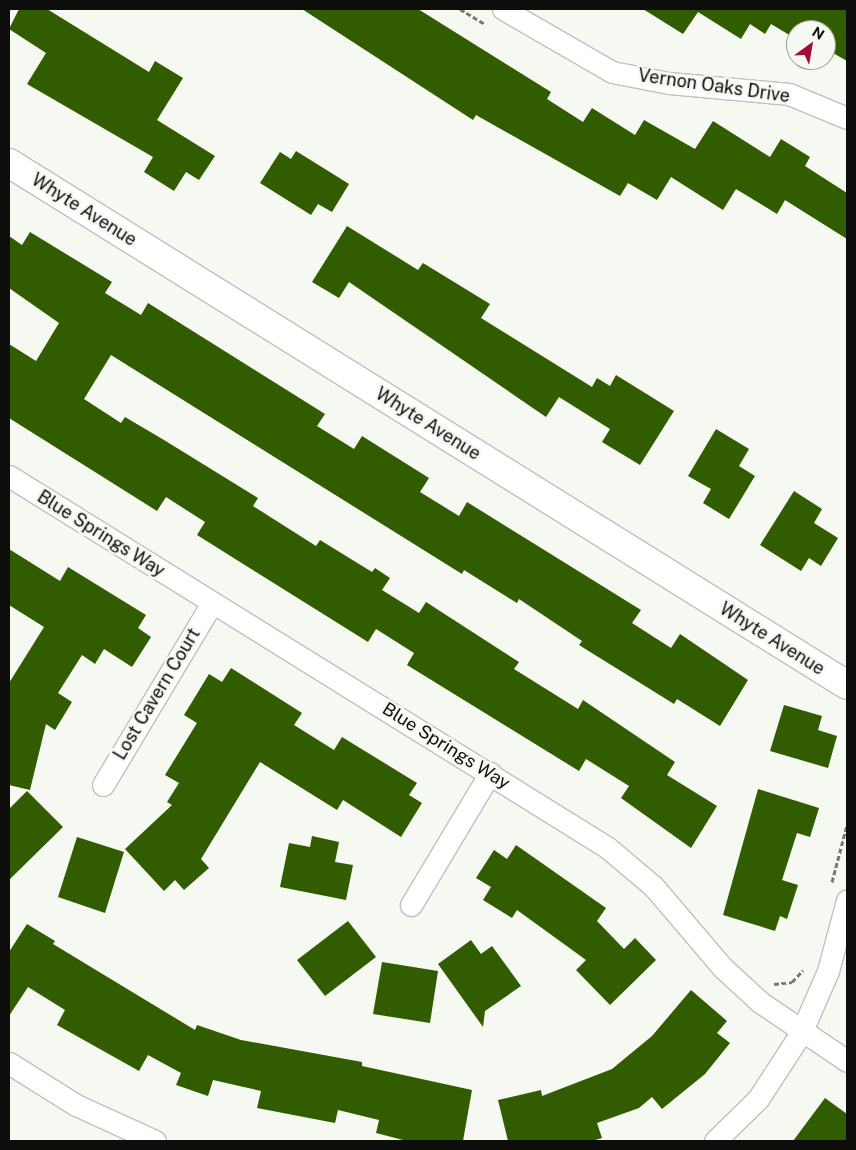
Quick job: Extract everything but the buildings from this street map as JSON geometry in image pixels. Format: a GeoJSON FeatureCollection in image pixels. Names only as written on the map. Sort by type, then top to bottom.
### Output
{"type":"FeatureCollection","features":[{"type":"Feature","properties":{"kind":"street","name":"Vernon Oaks Drive"},"geometry":{"type":"LineString","coordinates":[[503,9],[612,72],[669,83],[789,94],[847,118]]}},
{"type":"Feature","properties":{"kind":"street","name":"Whyte Avenue"},"geometry":{"type":"LineString","coordinates":[[9,163],[847,685]]}},
{"type":"Feature","properties":{"kind":"street","name":"Blue Springs Way"},"geometry":{"type":"LineString","coordinates":[[9,476],[490,773],[629,865],[722,968],[801,1033],[847,1061]]}},
{"type":"Feature","properties":{"kind":"street","name":"Lost Cavern Court"},"geometry":{"type":"LineString","coordinates":[[103,785],[212,603]]}},
{"type":"Feature","properties":{"kind":"street"},"geometry":{"type":"LineString","coordinates":[[411,905],[490,773]]}},
{"type":"Feature","properties":{"kind":"street"},"geometry":{"type":"LineString","coordinates":[[715,1141],[758,1099],[801,1033],[828,971],[847,900]]}},
{"type":"Feature","properties":{"kind":"street"},"geometry":{"type":"LineString","coordinates":[[9,1063],[76,1105],[155,1141]]}}]}
